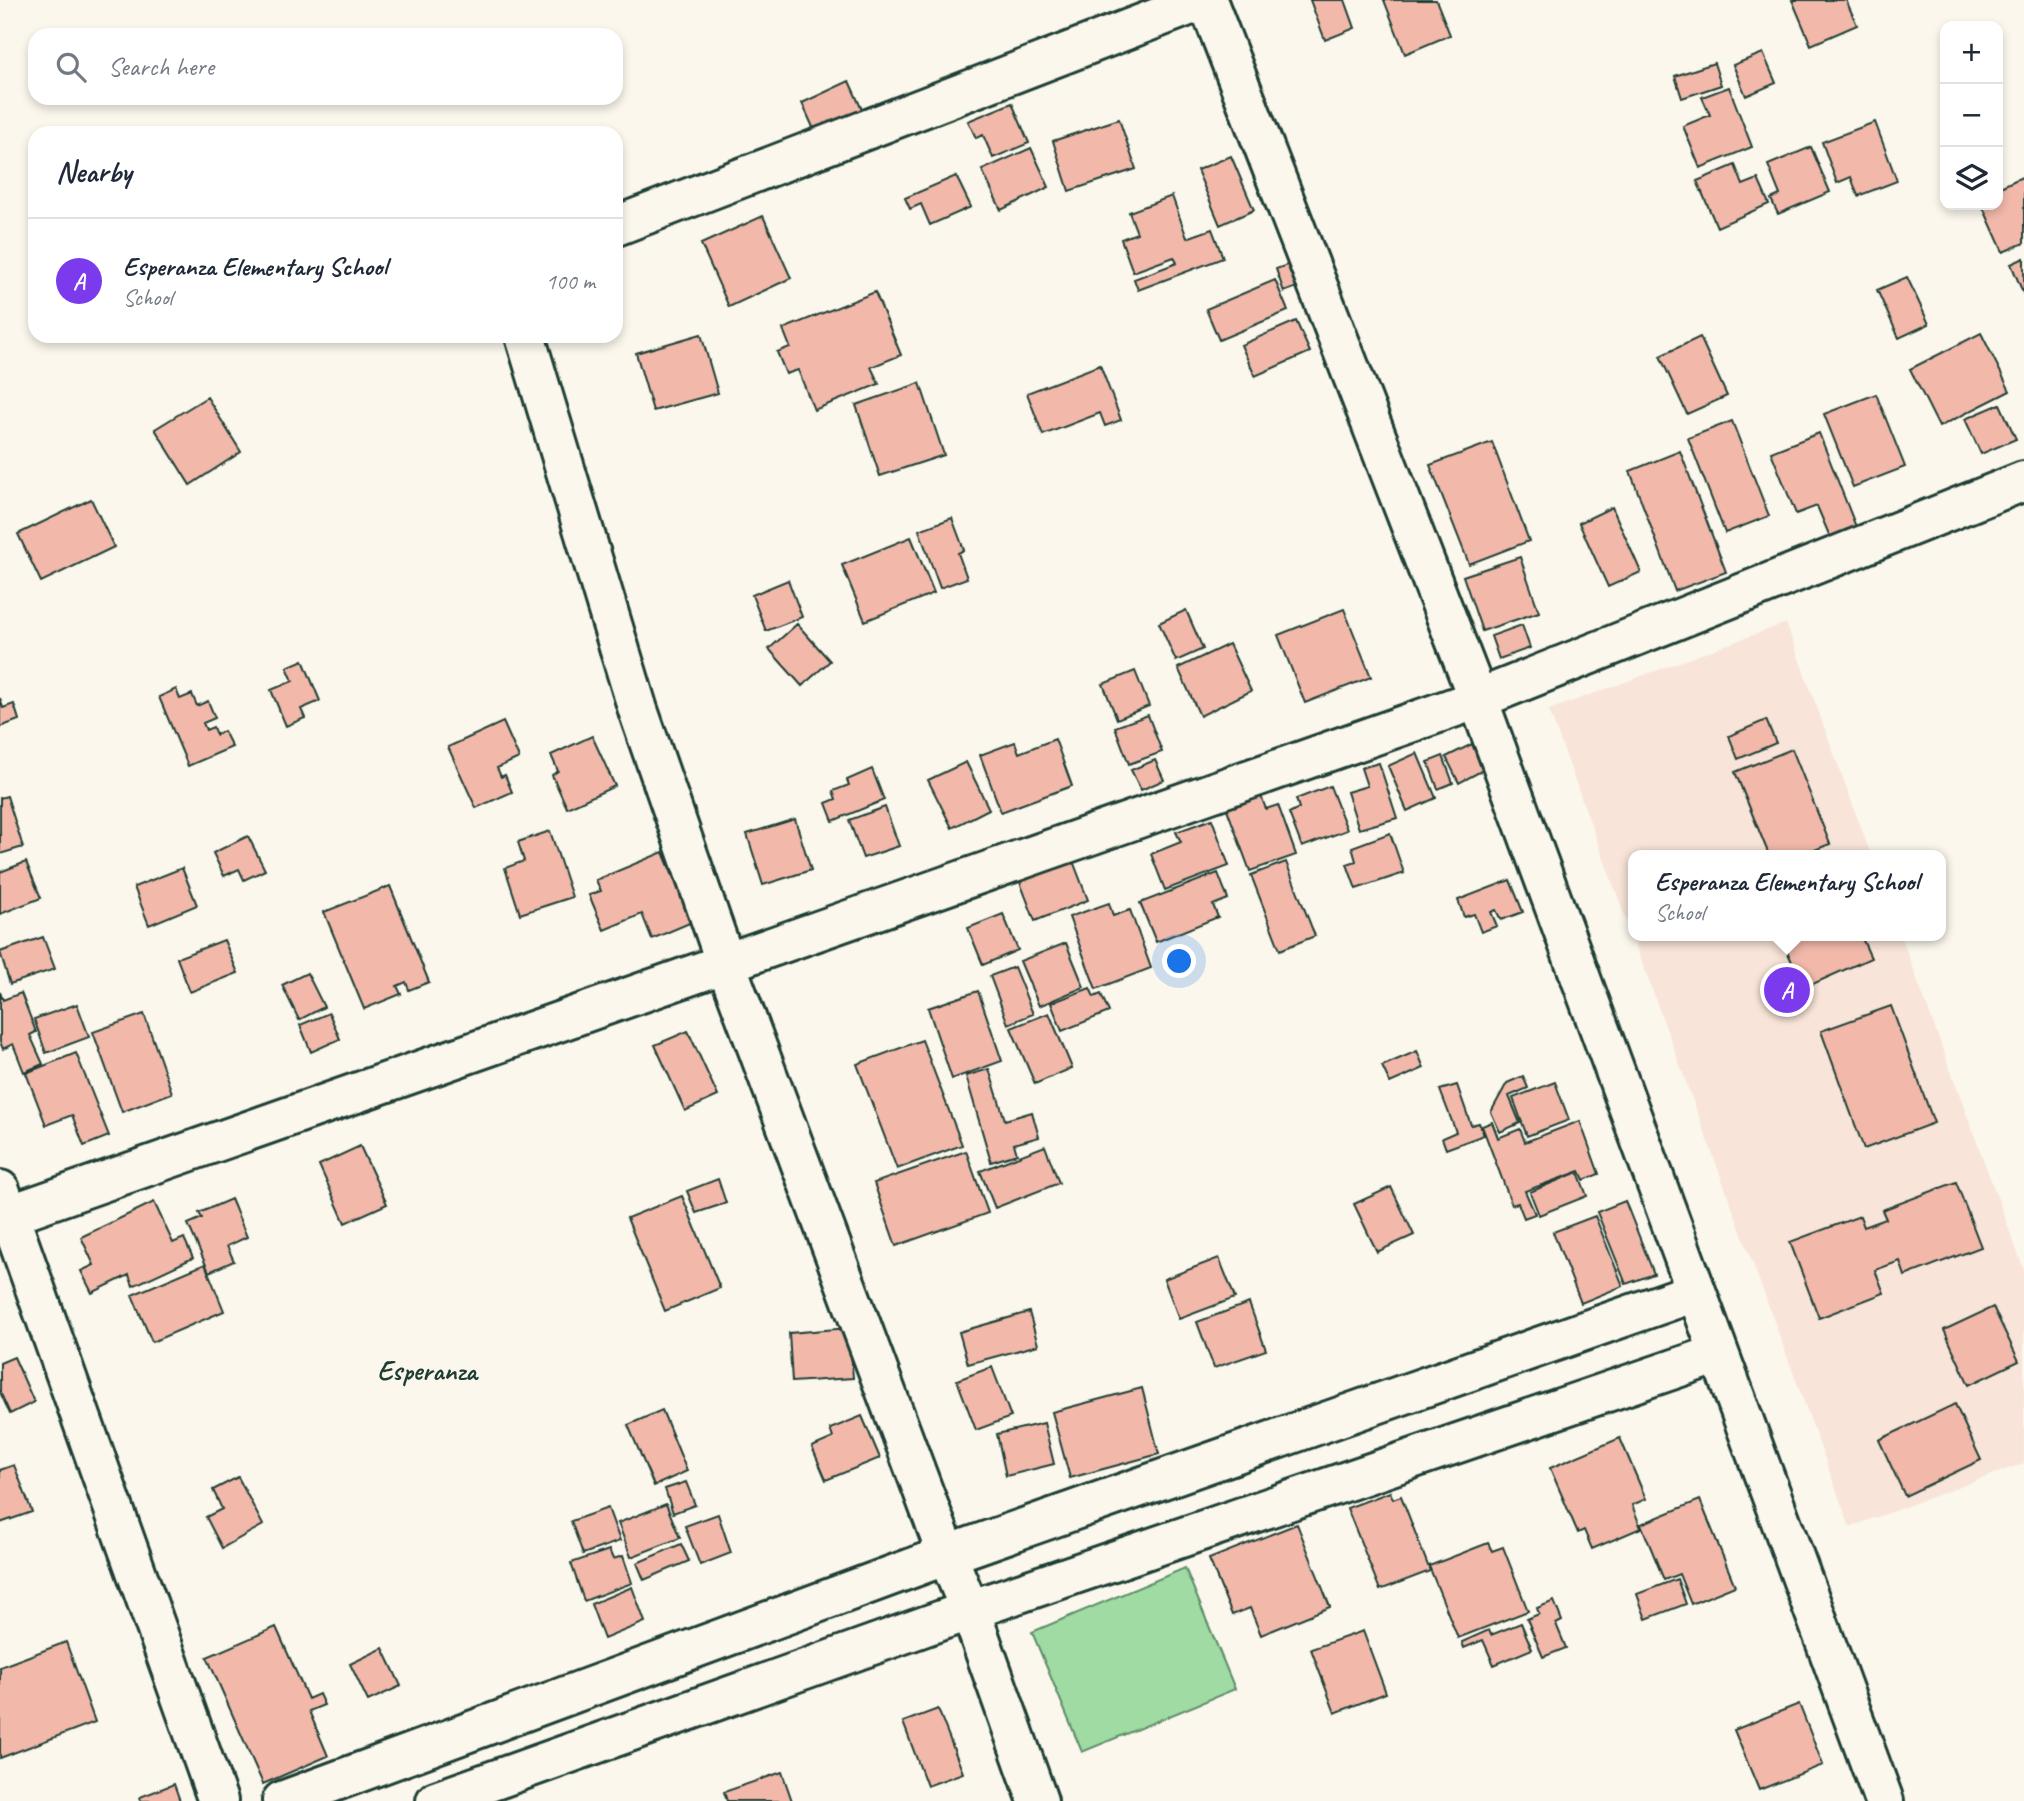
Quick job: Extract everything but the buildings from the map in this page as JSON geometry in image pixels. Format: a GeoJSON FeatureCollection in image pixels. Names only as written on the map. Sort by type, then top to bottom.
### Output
{"type":"FeatureCollection","features":[{"type":"Feature","properties":{"kind":"street"},"geometry":{"type":"LineString","coordinates":[[623,223],[1205,0],[1478,699],[1884,1801]]}},
{"type":"Feature","properties":{"kind":"street"},"geometry":{"type":"LineString","coordinates":[[526,343],[638,710],[726,964],[970,1610],[1038,1801]]}},
{"type":"Feature","properties":{"kind":"street"},"geometry":{"type":"LineString","coordinates":[[218,1801],[3,1208],[726,964],[1478,699],[2024,481]]}},
{"type":"Feature","properties":{"kind":"street"},"geometry":{"type":"LineString","coordinates":[[282,1801],[947,1555],[1695,1292]]}},
{"type":"Feature","properties":{"kind":"street"},"geometry":{"type":"LineString","coordinates":[[436,1801],[970,1610],[1718,1354]]}},
{"type":"Feature","properties":{"kind":"shaded area"},"geometry":{"type":"Polygon","coordinates":[[[1786,623],[1869,850],[1628,850],[1628,924],[1549,710],[1786,623]]]}},
{"type":"Feature","properties":{"kind":"shaded area"},"geometry":{"type":"Polygon","coordinates":[[[1634,941],[1903,941],[2024,1270],[2024,1463],[1850,1527],[1634,941]]]}},
{"type":"Feature","properties":{"kind":"green space"},"geometry":{"type":"Polygon","coordinates":[[[1185,1568],[1235,1689],[1082,1752],[1032,1632],[1185,1568]]]}},
{"type":"Feature","properties":{"kind":"place","name":"Esperanza Elementary School"},"geometry":{"type":"Point","coordinates":[1787,990]}},
{"type":"Feature","properties":{"kind":"district","name":"Esperanza"},"geometry":{"type":"Point","coordinates":[427,1370]}}]}
